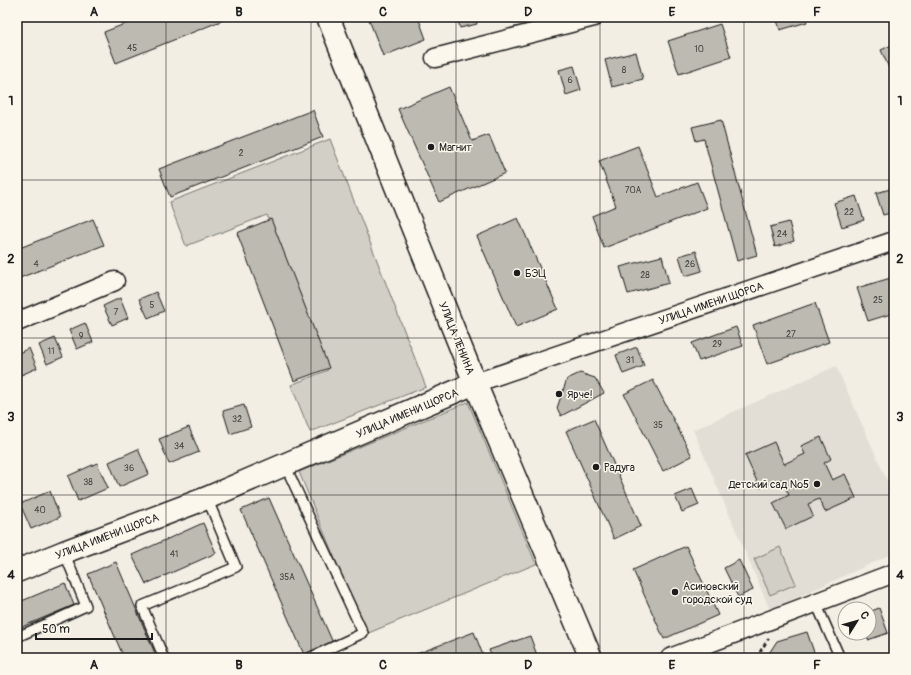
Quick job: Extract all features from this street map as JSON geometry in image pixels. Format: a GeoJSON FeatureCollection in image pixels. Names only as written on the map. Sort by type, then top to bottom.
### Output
{"type":"FeatureCollection","features":[{"type":"Feature","properties":{"kind":"main road","name":"УЛИЦА ЛЕНИНА"},"geometry":{"type":"LineString","coordinates":[[328,17],[475,383],[590,658]]}},
{"type":"Feature","properties":{"kind":"main road","name":"УЛИЦА ИМЕНИ ЩОРСА"},"geometry":{"type":"LineString","coordinates":[[17,571],[207,498],[475,383]]}},
{"type":"Feature","properties":{"kind":"street"},"geometry":{"type":"LineString","coordinates":[[434,58],[594,17]]}},
{"type":"Feature","properties":{"kind":"street","name":"УЛИЦА ИМЕНИ ЩОРСА"},"geometry":{"type":"LineString","coordinates":[[475,383],[894,241]]}},
{"type":"Feature","properties":{"kind":"street"},"geometry":{"type":"LineString","coordinates":[[17,322],[115,281]]}},
{"type":"Feature","properties":{"kind":"street"},"geometry":{"type":"LineString","coordinates":[[670,658],[894,573]]}},
{"type":"Feature","properties":{"kind":"lane"},"geometry":{"type":"LineString","coordinates":[[285,465],[363,633],[309,658]]}},
{"type":"Feature","properties":{"kind":"lane"},"geometry":{"type":"LineString","coordinates":[[164,658],[142,606],[236,567],[207,498]]}},
{"type":"Feature","properties":{"kind":"lane"},"geometry":{"type":"LineString","coordinates":[[17,637],[86,606],[64,552]]}},
{"type":"Feature","properties":{"kind":"lane"},"geometry":{"type":"LineString","coordinates":[[816,603],[840,658]]}},
{"type":"Feature","properties":{"kind":"lane"},"geometry":{"type":"LineString","coordinates":[[17,653],[19,658]]}},
{"type":"Feature","properties":{"kind":"path"},"geometry":{"type":"LineString","coordinates":[[756,658],[770,636]]}},
{"type":"Feature","properties":{"kind":"shaded area"},"geometry":{"type":"Polygon","coordinates":[[[330,139],[426,387],[310,432],[291,385],[328,370],[267,215],[186,246],[169,202],[330,139]]]}},
{"type":"Feature","properties":{"kind":"shaded area"},"geometry":{"type":"Polygon","coordinates":[[[836,366],[894,496],[894,553],[770,610],[693,430],[836,366]]]}},
{"type":"Feature","properties":{"kind":"shaded area"},"geometry":{"type":"Polygon","coordinates":[[[468,402],[536,564],[366,634],[299,472],[468,402]]]}},
{"type":"Feature","properties":{"kind":"shaded area"},"geometry":{"type":"Polygon","coordinates":[[[780,547],[796,584],[770,595],[754,559],[780,547]]]}},
{"type":"Feature","properties":{"kind":"building"},"geometry":{"type":"Polygon","coordinates":[[[143,17],[231,17],[116,63],[104,32],[143,17]]]}},
{"type":"Feature","properties":{"kind":"building"},"geometry":{"type":"Polygon","coordinates":[[[368,17],[418,17],[426,39],[383,56],[368,17]]]}},
{"type":"Feature","properties":{"kind":"building"},"geometry":{"type":"Polygon","coordinates":[[[457,17],[476,17],[477,24],[460,28],[457,17]]]}},
{"type":"Feature","properties":{"kind":"building"},"geometry":{"type":"Polygon","coordinates":[[[496,17],[512,17],[497,21],[496,17]]]}},
{"type":"Feature","properties":{"kind":"building"},"geometry":{"type":"Polygon","coordinates":[[[776,17],[805,17],[807,22],[780,30],[776,17]]]}},
{"type":"Feature","properties":{"kind":"building"},"geometry":{"type":"Polygon","coordinates":[[[720,24],[731,57],[679,74],[668,41],[720,24]]]}},
{"type":"Feature","properties":{"kind":"building"},"geometry":{"type":"Polygon","coordinates":[[[894,44],[894,66],[889,68],[881,50],[894,44]]]}},
{"type":"Feature","properties":{"kind":"building"},"geometry":{"type":"Polygon","coordinates":[[[636,52],[643,79],[612,87],[605,60],[636,52]]]}},
{"type":"Feature","properties":{"kind":"building"},"geometry":{"type":"Polygon","coordinates":[[[574,66],[581,90],[566,95],[559,70],[574,66]]]}},
{"type":"Feature","properties":{"kind":"building"},"geometry":{"type":"Polygon","coordinates":[[[449,87],[472,141],[489,135],[505,173],[439,202],[398,109],[449,87]]]}},
{"type":"Feature","properties":{"kind":"building"},"geometry":{"type":"Polygon","coordinates":[[[313,110],[323,137],[170,197],[159,169],[313,110]]]}},
{"type":"Feature","properties":{"kind":"building"},"geometry":{"type":"Polygon","coordinates":[[[721,120],[757,255],[737,261],[704,139],[696,141],[692,127],[721,120]]]}},
{"type":"Feature","properties":{"kind":"building"},"geometry":{"type":"Polygon","coordinates":[[[638,146],[658,197],[697,182],[707,208],[604,248],[592,216],[616,206],[599,161],[638,146]]]}},
{"type":"Feature","properties":{"kind":"building"},"geometry":{"type":"Polygon","coordinates":[[[894,188],[894,212],[883,215],[876,193],[894,188]]]}},
{"type":"Feature","properties":{"kind":"building"},"geometry":{"type":"Polygon","coordinates":[[[856,196],[864,220],[842,227],[834,203],[856,196]]]}},
{"type":"Feature","properties":{"kind":"building","name":"БЭЦ"},"geometry":{"type":"Polygon","coordinates":[[[518,218],[558,309],[516,327],[477,236],[518,218]]]}},
{"type":"Feature","properties":{"kind":"building"},"geometry":{"type":"Polygon","coordinates":[[[93,219],[104,245],[17,279],[17,249],[93,219]]]}},
{"type":"Feature","properties":{"kind":"building"},"geometry":{"type":"Polygon","coordinates":[[[271,219],[329,368],[294,381],[237,233],[271,219]]]}},
{"type":"Feature","properties":{"kind":"building"},"geometry":{"type":"Polygon","coordinates":[[[789,222],[794,241],[775,247],[770,227],[789,222]]]}},
{"type":"Feature","properties":{"kind":"building"},"geometry":{"type":"Polygon","coordinates":[[[696,251],[702,271],[685,276],[679,256],[696,251]]]}},
{"type":"Feature","properties":{"kind":"building"},"geometry":{"type":"Polygon","coordinates":[[[662,256],[669,283],[628,294],[620,267],[662,256]]]}},
{"type":"Feature","properties":{"kind":"building"},"geometry":{"type":"Polygon","coordinates":[[[894,277],[894,313],[868,321],[857,288],[894,277]]]}},
{"type":"Feature","properties":{"kind":"building"},"geometry":{"type":"Polygon","coordinates":[[[156,292],[164,311],[148,318],[139,299],[156,292]]]}},
{"type":"Feature","properties":{"kind":"building"},"geometry":{"type":"Polygon","coordinates":[[[120,298],[128,318],[112,325],[103,306],[120,298]]]}},
{"type":"Feature","properties":{"kind":"building"},"geometry":{"type":"Polygon","coordinates":[[[815,303],[829,342],[767,364],[753,325],[815,303]]]}},
{"type":"Feature","properties":{"kind":"building"},"geometry":{"type":"Polygon","coordinates":[[[85,323],[93,342],[77,349],[69,330],[85,323]]]}},
{"type":"Feature","properties":{"kind":"building"},"geometry":{"type":"Polygon","coordinates":[[[736,327],[743,346],[699,361],[692,343],[736,327]]]}},
{"type":"Feature","properties":{"kind":"building"},"geometry":{"type":"Polygon","coordinates":[[[55,338],[63,357],[47,364],[39,345],[55,338]]]}},
{"type":"Feature","properties":{"kind":"building"},"geometry":{"type":"Polygon","coordinates":[[[637,347],[644,366],[623,374],[616,355],[637,347]]]}},
{"type":"Feature","properties":{"kind":"building"},"geometry":{"type":"Polygon","coordinates":[[[29,348],[37,368],[21,375],[17,366],[17,354],[29,348]]]}},
{"type":"Feature","properties":{"kind":"building"},"geometry":{"type":"Polygon","coordinates":[[[580,373],[595,378],[604,393],[561,416],[557,408],[567,379],[580,373]]]}},
{"type":"Feature","properties":{"kind":"building"},"geometry":{"type":"Polygon","coordinates":[[[653,380],[692,456],[663,471],[624,394],[653,380]]]}},
{"type":"Feature","properties":{"kind":"building"},"geometry":{"type":"Polygon","coordinates":[[[244,405],[251,427],[230,434],[223,411],[244,405]]]}},
{"type":"Feature","properties":{"kind":"building"},"geometry":{"type":"Polygon","coordinates":[[[594,419],[641,526],[614,539],[566,431],[594,419]]]}},
{"type":"Feature","properties":{"kind":"building"},"geometry":{"type":"Polygon","coordinates":[[[189,427],[199,452],[169,464],[159,439],[189,427]]]}},
{"type":"Feature","properties":{"kind":"building","name":"Детский сад №5"},"geometry":{"type":"Polygon","coordinates":[[[821,437],[831,459],[824,463],[832,480],[845,474],[856,498],[825,512],[819,499],[808,504],[813,516],[786,529],[773,503],[789,495],[781,479],[760,488],[745,455],[774,442],[784,464],[805,454],[801,446],[821,437]]]}},
{"type":"Feature","properties":{"kind":"building"},"geometry":{"type":"Polygon","coordinates":[[[138,449],[149,474],[119,487],[109,462],[138,449]]]}},
{"type":"Feature","properties":{"kind":"building"},"geometry":{"type":"Polygon","coordinates":[[[97,463],[108,488],[78,501],[68,476],[97,463]]]}},
{"type":"Feature","properties":{"kind":"building"},"geometry":{"type":"Polygon","coordinates":[[[692,489],[699,505],[682,512],[675,496],[692,489]]]}},
{"type":"Feature","properties":{"kind":"building"},"geometry":{"type":"Polygon","coordinates":[[[50,491],[60,517],[31,529],[20,504],[50,491]]]}},
{"type":"Feature","properties":{"kind":"building"},"geometry":{"type":"Polygon","coordinates":[[[269,498],[334,645],[305,657],[241,510],[269,498]]]}},
{"type":"Feature","properties":{"kind":"building"},"geometry":{"type":"Polygon","coordinates":[[[203,523],[216,553],[146,584],[132,555],[203,523]]]}},
{"type":"Feature","properties":{"kind":"building","name":"Асиновский городской суд"},"geometry":{"type":"Polygon","coordinates":[[[686,546],[718,615],[664,639],[633,570],[686,546]]]}},
{"type":"Feature","properties":{"kind":"building"},"geometry":{"type":"Polygon","coordinates":[[[739,560],[753,590],[738,597],[724,568],[739,560]]]}},
{"type":"Feature","properties":{"kind":"building"},"geometry":{"type":"Polygon","coordinates":[[[116,562],[157,658],[124,658],[88,574],[116,562]]]}},
{"type":"Feature","properties":{"kind":"building"},"geometry":{"type":"Polygon","coordinates":[[[65,583],[74,605],[17,629],[17,603],[65,583]]]}},
{"type":"Feature","properties":{"kind":"building"},"geometry":{"type":"Polygon","coordinates":[[[879,608],[888,633],[877,637],[877,609],[879,608]]]}},
{"type":"Feature","properties":{"kind":"building"},"geometry":{"type":"Polygon","coordinates":[[[474,632],[484,658],[406,658],[474,632]]]}},
{"type":"Feature","properties":{"kind":"building"},"geometry":{"type":"Polygon","coordinates":[[[807,632],[816,658],[766,658],[777,641],[807,632]]]}},
{"type":"Feature","properties":{"kind":"building"},"geometry":{"type":"Polygon","coordinates":[[[530,636],[538,658],[492,658],[489,650],[530,636]]]}},
{"type":"Feature","properties":{"kind":"place","name":"Магнит"},"geometry":{"type":"Point","coordinates":[431,147]}},
{"type":"Feature","properties":{"kind":"place","name":"БЭЦ"},"geometry":{"type":"Point","coordinates":[517,273]}},
{"type":"Feature","properties":{"kind":"place","name":"Ярче!"},"geometry":{"type":"Point","coordinates":[559,394]}},
{"type":"Feature","properties":{"kind":"place","name":"Радуга"},"geometry":{"type":"Point","coordinates":[596,467]}},
{"type":"Feature","properties":{"kind":"place","name":"Детский сад №5"},"geometry":{"type":"Point","coordinates":[817,484]}},
{"type":"Feature","properties":{"kind":"place","name":"Асиновский городской суд"},"geometry":{"type":"Point","coordinates":[675,592]}}]}
